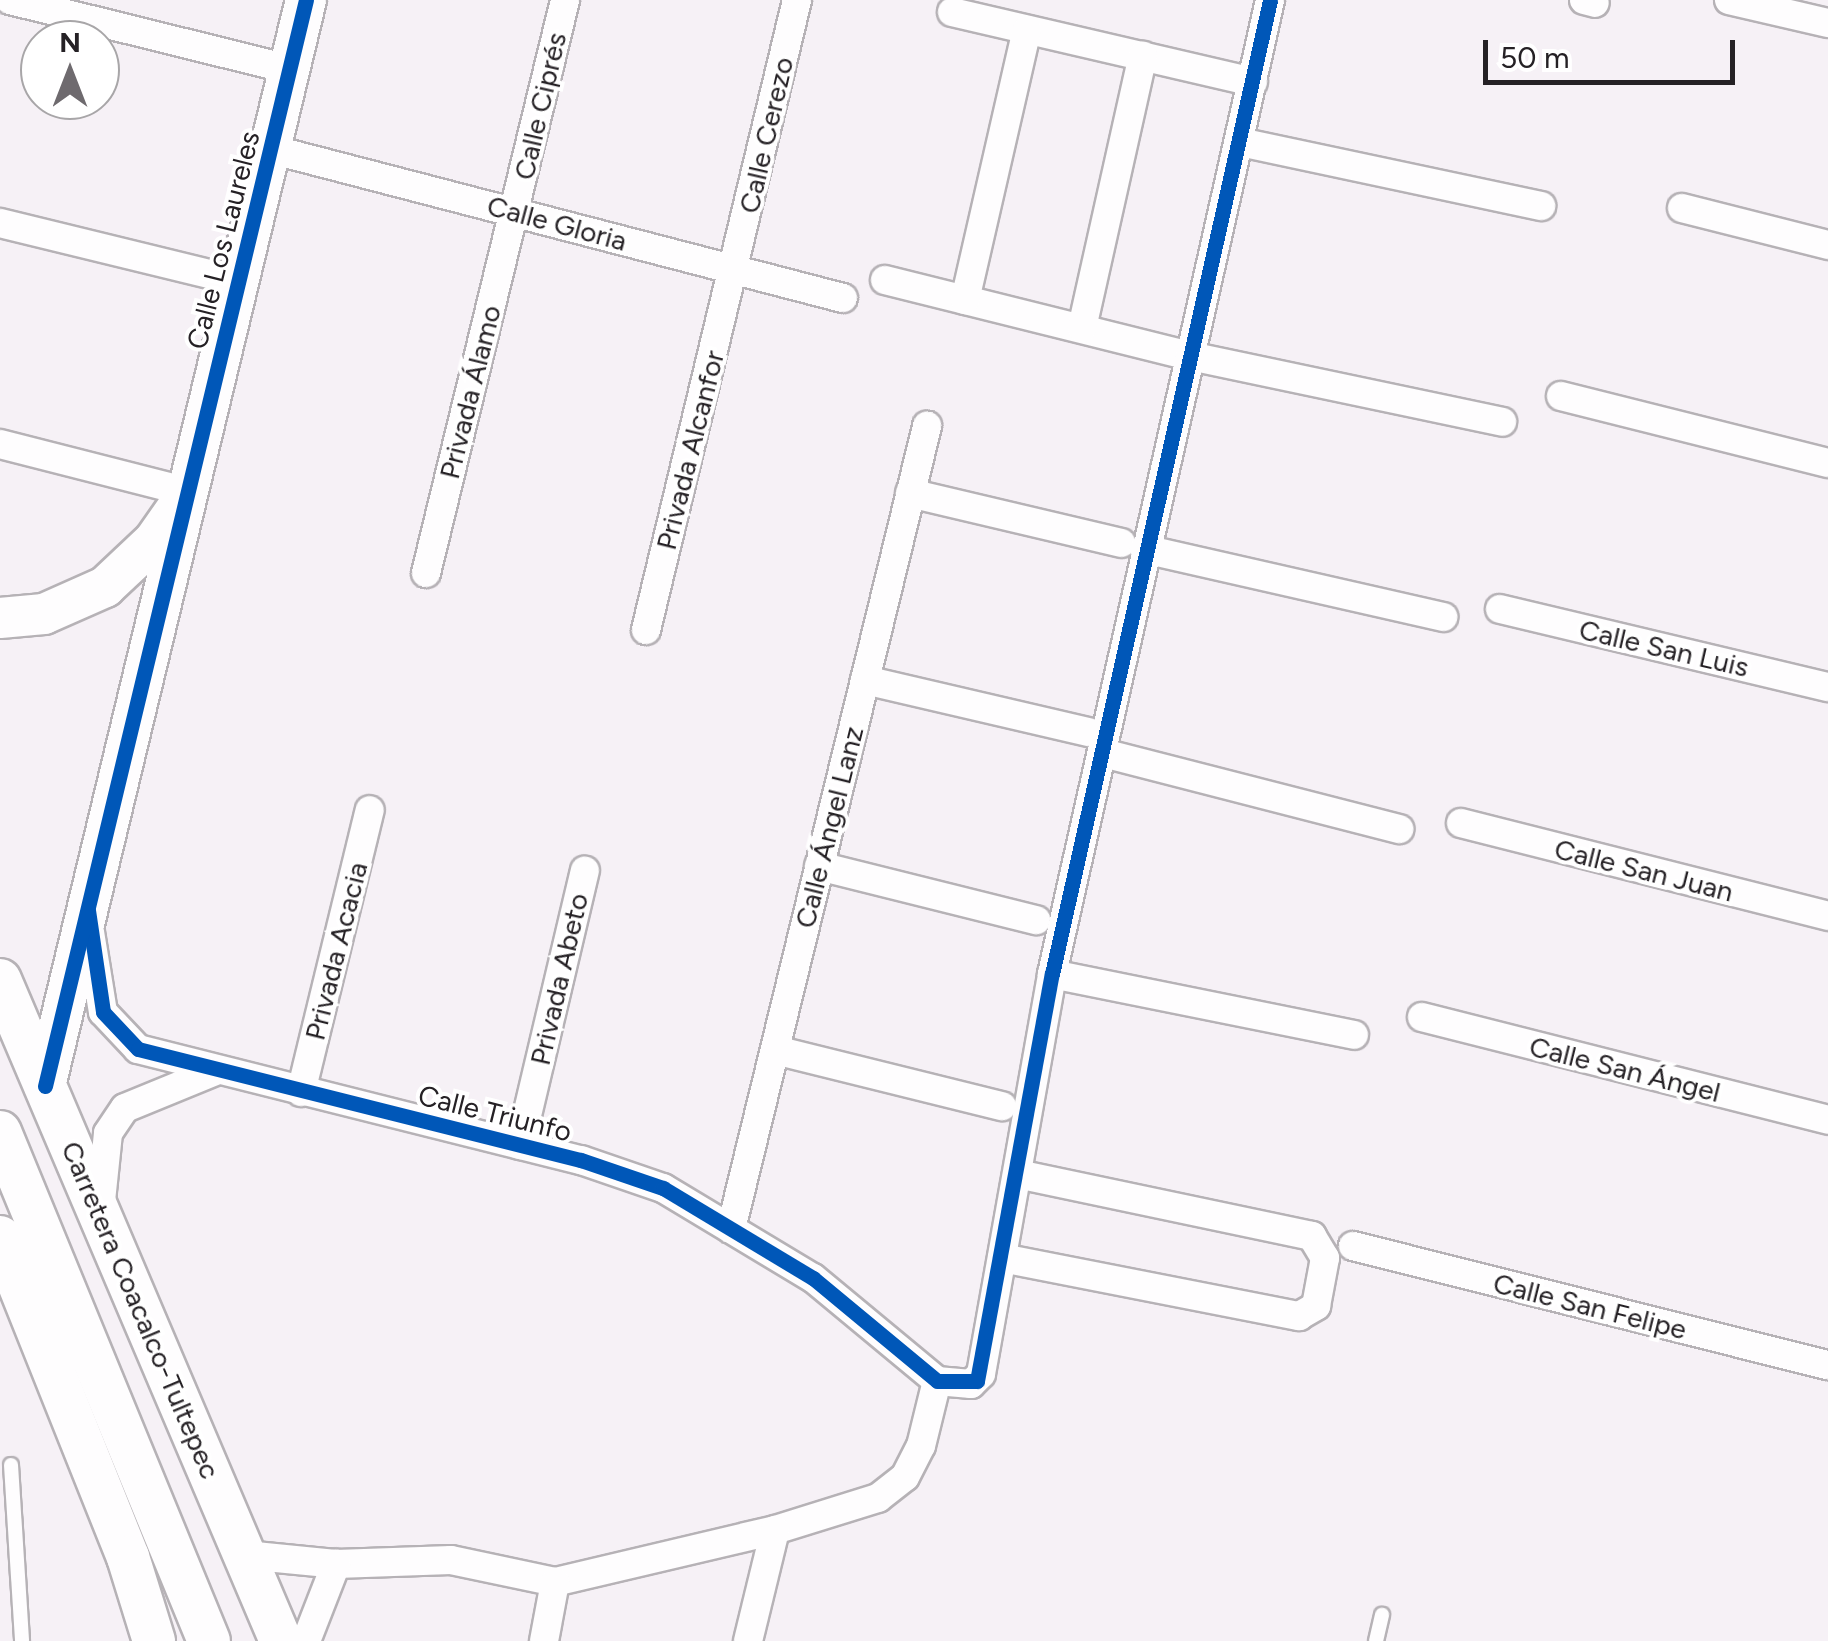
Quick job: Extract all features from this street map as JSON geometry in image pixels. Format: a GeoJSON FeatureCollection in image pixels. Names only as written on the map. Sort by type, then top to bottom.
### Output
{"type":"FeatureCollection","features":[{"type":"Feature","properties":{"kind":"main road","name":"Carretera Coacalco-Tultepec"},"geometry":{"type":"LineString","coordinates":[[0,980],[281,1641]]}},
{"type":"Feature","properties":{"kind":"main road"},"geometry":{"type":"LineString","coordinates":[[0,1132],[208,1641]]}},
{"type":"Feature","properties":{"kind":"main road"},"geometry":{"type":"LineString","coordinates":[[0,1237],[128,1556],[154,1641]]}},
{"type":"Feature","properties":{"kind":"main road"},"geometry":{"type":"LineString","coordinates":[[128,1556],[182,1641]]}},
{"type":"Feature","properties":{"kind":"street"},"geometry":{"type":"LineString","coordinates":[[10,0],[289,69]]}},
{"type":"Feature","properties":{"kind":"street","name":"Calle Los Laureles"},"geometry":{"type":"LineString","coordinates":[[0,618],[44,614],[105,587],[154,541],[188,492],[306,0]]}},
{"type":"Feature","properties":{"kind":"street","name":"Calle Ciprés"},"geometry":{"type":"LineString","coordinates":[[515,212],[565,0]]}},
{"type":"Feature","properties":{"kind":"street","name":"Calle Cerezo"},"geometry":{"type":"LineString","coordinates":[[734,269],[797,0]]}},
{"type":"Feature","properties":{"kind":"street"},"geometry":{"type":"LineString","coordinates":[[245,1555],[336,1564],[388,1557],[451,1560],[555,1582],[775,1530],[878,1498],[906,1477],[921,1446],[937,1380],[977,1381],[1133,546],[1190,356],[1270,0]]}},
{"type":"Feature","properties":{"kind":"street"},"geometry":{"type":"LineString","coordinates":[[1729,0],[1828,23]]}},
{"type":"Feature","properties":{"kind":"street"},"geometry":{"type":"LineString","coordinates":[[952,12],[1253,82]]}},
{"type":"Feature","properties":{"kind":"street"},"geometry":{"type":"LineString","coordinates":[[965,300],[1027,30]]}},
{"type":"Feature","properties":{"kind":"street"},"geometry":{"type":"LineString","coordinates":[[1082,328],[1143,56]]}},
{"type":"Feature","properties":{"kind":"street"},"geometry":{"type":"LineString","coordinates":[[1240,142],[1541,206]]}},
{"type":"Feature","properties":{"kind":"street","name":"Calle Gloria"},"geometry":{"type":"LineString","coordinates":[[270,148],[843,298]]}},
{"type":"Feature","properties":{"kind":"street"},"geometry":{"type":"LineString","coordinates":[[1682,208],[1828,245]]}},
{"type":"Feature","properties":{"kind":"street","name":"Privada Álamo"},"geometry":{"type":"LineString","coordinates":[[426,573],[515,212]]}},
{"type":"Feature","properties":{"kind":"street"},"geometry":{"type":"LineString","coordinates":[[0,223],[238,281]]}},
{"type":"Feature","properties":{"kind":"street","name":"Privada Alcanfor"},"geometry":{"type":"LineString","coordinates":[[646,630],[734,269]]}},
{"type":"Feature","properties":{"kind":"street"},"geometry":{"type":"LineString","coordinates":[[885,280],[1190,356],[1502,422]]}},
{"type":"Feature","properties":{"kind":"street"},"geometry":{"type":"LineString","coordinates":[[1561,396],[1828,463]]}},
{"type":"Feature","properties":{"kind":"street","name":"Calle Ángel Lanz"},"geometry":{"type":"LineString","coordinates":[[731,1229],[927,426]]}},
{"type":"Feature","properties":{"kind":"street"},"geometry":{"type":"LineString","coordinates":[[0,444],[188,492]]}},
{"type":"Feature","properties":{"kind":"street","name":"Calle Triunfo"},"geometry":{"type":"LineString","coordinates":[[45,1086],[188,492]]}},
{"type":"Feature","properties":{"kind":"street"},"geometry":{"type":"LineString","coordinates":[[910,493],[1443,617]]}},
{"type":"Feature","properties":{"kind":"street","name":"Calle San Luis"},"geometry":{"type":"LineString","coordinates":[[1500,609],[1828,687]]}},
{"type":"Feature","properties":{"kind":"street"},"geometry":{"type":"LineString","coordinates":[[865,680],[1399,828]]}},
{"type":"Feature","properties":{"kind":"street","name":"Privada Acacia"},"geometry":{"type":"LineString","coordinates":[[302,1092],[370,810]]}},
{"type":"Feature","properties":{"kind":"street","name":"Calle San Juan"},"geometry":{"type":"LineString","coordinates":[[1461,824],[1828,916]]}},
{"type":"Feature","properties":{"kind":"street"},"geometry":{"type":"LineString","coordinates":[[819,866],[1036,920]]}},
{"type":"Feature","properties":{"kind":"street","name":"Privada Abeto"},"geometry":{"type":"LineString","coordinates":[[520,1145],[585,871]]}},
{"type":"Feature","properties":{"kind":"street","name":"Calle Triunfo"},"geometry":{"type":"LineString","coordinates":[[88,910],[96,990],[116,1032],[166,1061],[520,1145],[663,1188],[814,1278],[937,1380]]}},
{"type":"Feature","properties":{"kind":"street"},"geometry":{"type":"LineString","coordinates":[[1052,974],[1354,1035]]}},
{"type":"Feature","properties":{"kind":"street","name":"Calle San Ángel"},"geometry":{"type":"LineString","coordinates":[[1422,1017],[1828,1120]]}},
{"type":"Feature","properties":{"kind":"street"},"geometry":{"type":"LineString","coordinates":[[775,1050],[1002,1106]]}},
{"type":"Feature","properties":{"kind":"street"},"geometry":{"type":"LineString","coordinates":[[100,1216],[108,1133],[125,1108],[216,1071]]}},
{"type":"Feature","properties":{"kind":"street"},"geometry":{"type":"LineString","coordinates":[[1002,1258],[1299,1316],[1316,1306],[1325,1258],[1312,1236],[1017,1174]]}},
{"type":"Feature","properties":{"kind":"street","name":"Calle San Felipe"},"geometry":{"type":"LineString","coordinates":[[1353,1246],[1828,1365]]}},
{"type":"Feature","properties":{"kind":"street"},"geometry":{"type":"LineString","coordinates":[[748,1641],[775,1530]]}},
{"type":"Feature","properties":{"kind":"street"},"geometry":{"type":"LineString","coordinates":[[306,1641],[336,1564]]}},
{"type":"Feature","properties":{"kind":"street"},"geometry":{"type":"LineString","coordinates":[[544,1641],[555,1582]]}},
{"type":"Feature","properties":{"kind":"lane"},"geometry":{"type":"LineString","coordinates":[[11,1465],[22,1641]]}},
{"type":"Feature","properties":{"kind":"lane"},"geometry":{"type":"LineString","coordinates":[[1376,1641],[1382,1615]]}},
{"type":"Feature","properties":{"kind":"cycle path"},"geometry":{"type":"LineString","coordinates":[[45,1086],[306,0]]}},
{"type":"Feature","properties":{"kind":"cycle path"},"geometry":{"type":"LineString","coordinates":[[88,910],[103,1012],[138,1049],[581,1160],[663,1188],[813,1278],[937,1381],[977,1381],[1052,974],[1270,0]]}}]}
